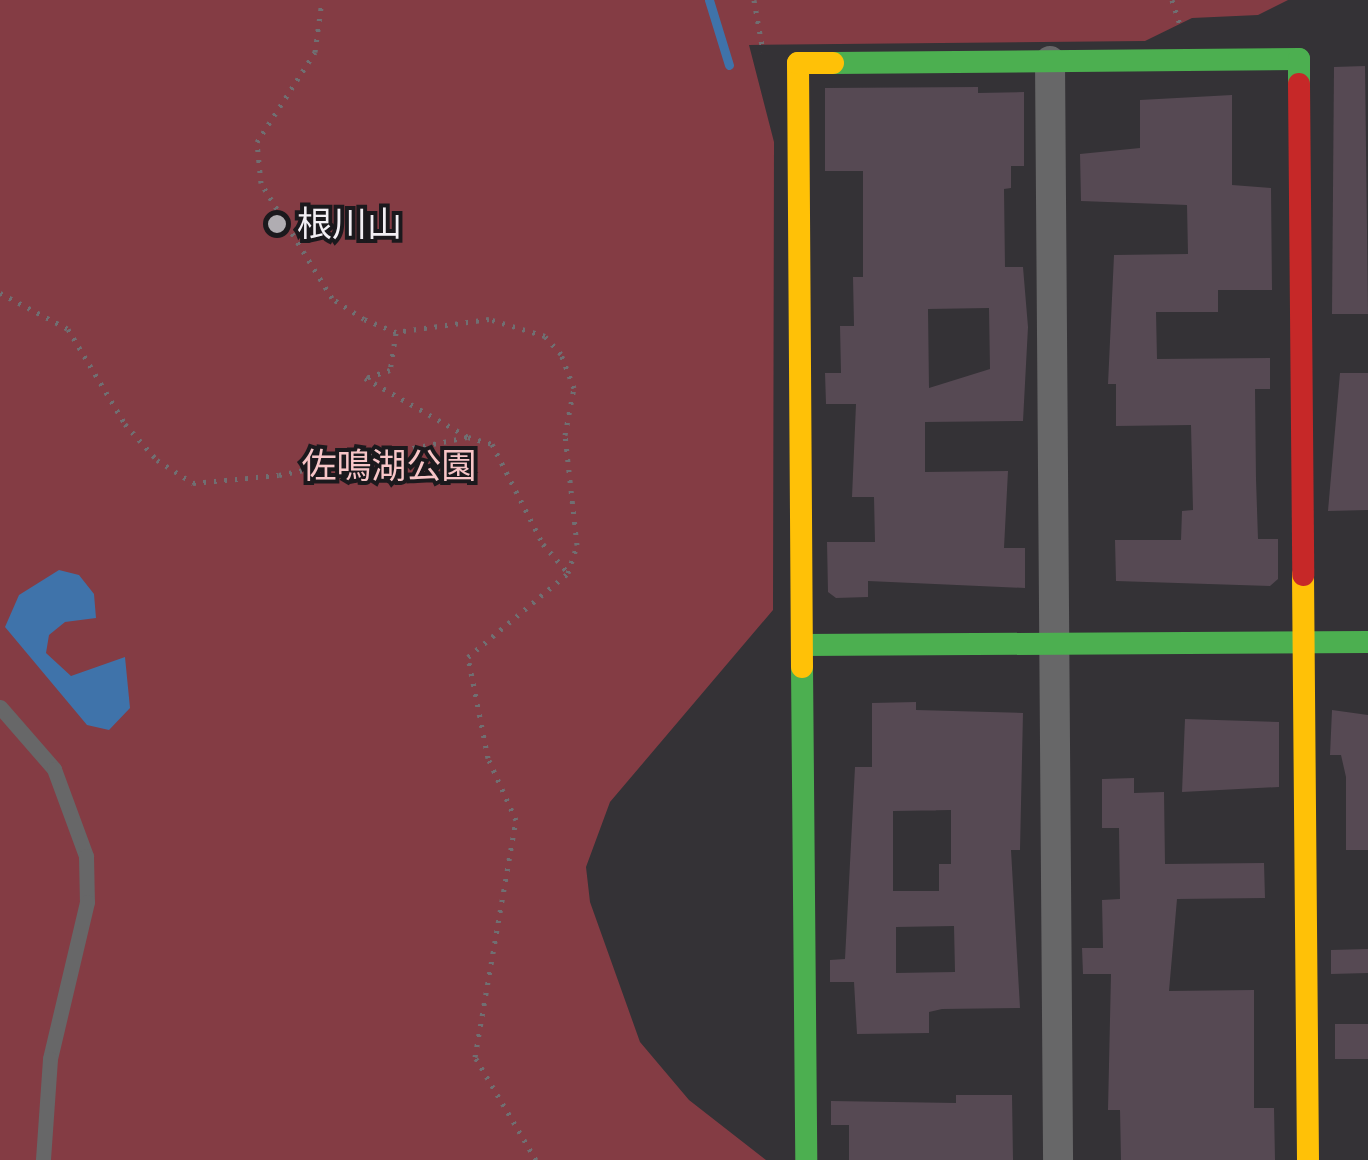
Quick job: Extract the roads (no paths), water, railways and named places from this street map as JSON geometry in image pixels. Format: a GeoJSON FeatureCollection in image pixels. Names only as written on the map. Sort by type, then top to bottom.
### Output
{"type":"FeatureCollection","features":[{"type":"Feature","properties":{"kind":"street"},"geometry":{"type":"LineString","coordinates":[[806,1160],[798,63],[1299,59],[1308,1160]]}},
{"type":"Feature","properties":{"kind":"street"},"geometry":{"type":"LineString","coordinates":[[1050,61],[1058,1160]]}},
{"type":"Feature","properties":{"kind":"street"},"geometry":{"type":"LineString","coordinates":[[802,645],[1368,642]]}},
{"type":"Feature","properties":{"kind":"lane"},"geometry":{"type":"LineString","coordinates":[[0,707],[54,769],[86,856],[87,902],[50,1059],[43,1160]]}},
{"type":"Feature","properties":{"kind":"water"},"geometry":{"type":"Polygon","coordinates":[[[59,570],[79,575],[94,594],[96,618],[65,622],[49,635],[46,653],[71,676],[125,657],[130,708],[109,730],[87,725],[5,627],[19,595],[59,570]]]}},
{"type":"Feature","properties":{"kind":"waterway"},"geometry":{"type":"LineString","coordinates":[[709,0],[729,65]]}},
{"type":"Feature","properties":{"kind":"place","name":"根川山"},"geometry":{"type":"Point","coordinates":[277,224]}},
{"type":"Feature","properties":{"kind":"park label","name":"佐鳴湖公園"},"geometry":{"type":"Point","coordinates":[389,466]}}]}
